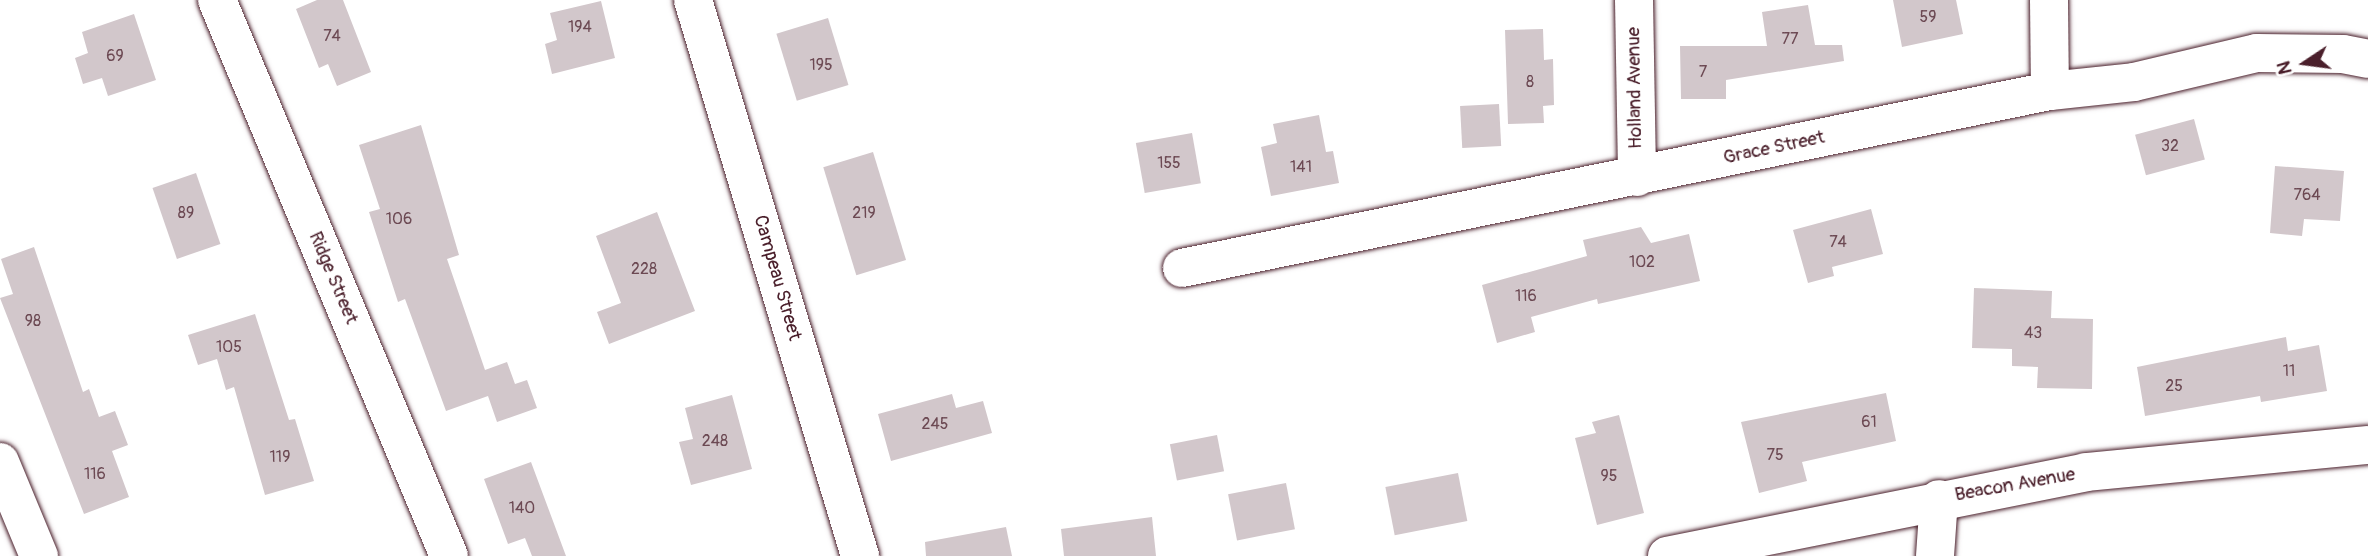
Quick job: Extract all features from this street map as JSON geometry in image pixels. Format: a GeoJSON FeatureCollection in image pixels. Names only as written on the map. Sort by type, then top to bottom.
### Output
{"type":"FeatureCollection","features":[{"type":"Feature","properties":{"kind":"street","name":"Ridge Street"},"geometry":{"type":"LineString","coordinates":[[217,0],[449,556]]}},
{"type":"Feature","properties":{"kind":"street","name":"Campeau Street"},"geometry":{"type":"LineString","coordinates":[[693,0],[860,556]]}},
{"type":"Feature","properties":{"kind":"street","name":"Holland Avenue"},"geometry":{"type":"LineString","coordinates":[[1634,0],[1637,177]]}},
{"type":"Feature","properties":{"kind":"street"},"geometry":{"type":"LineString","coordinates":[[2049,0],[2050,91]]}},
{"type":"Feature","properties":{"kind":"street","name":"Grace Street"},"geometry":{"type":"LineString","coordinates":[[1182,268],[2050,91],[2134,82],[2257,53],[2343,54],[2368,59]]}},
{"type":"Feature","properties":{"kind":"street","name":"Beacon Avenue"},"geometry":{"type":"LineString","coordinates":[[1667,556],[1939,499],[2086,472],[2368,445]]}},
{"type":"Feature","properties":{"kind":"street"},"geometry":{"type":"LineString","coordinates":[[0,462],[39,556]]}},
{"type":"Feature","properties":{"kind":"street"},"geometry":{"type":"LineString","coordinates":[[1935,556],[1939,499]]}},
{"type":"Feature","properties":{"kind":"building"},"geometry":{"type":"Polygon","coordinates":[[[317,0],[343,0],[371,72],[337,86],[328,64],[319,68],[296,9],[317,0]]]}},
{"type":"Feature","properties":{"kind":"building"},"geometry":{"type":"Polygon","coordinates":[[[1893,0],[1956,0],[1963,34],[1902,47],[1893,0]]]}},
{"type":"Feature","properties":{"kind":"building"},"geometry":{"type":"Polygon","coordinates":[[[601,1],[615,58],[552,74],[545,44],[557,40],[550,13],[601,1]]]}},
{"type":"Feature","properties":{"kind":"building"},"geometry":{"type":"Polygon","coordinates":[[[1808,5],[1815,45],[1842,45],[1844,61],[1726,80],[1726,99],[1681,99],[1680,46],[1767,46],[1762,12],[1808,5]]]}},
{"type":"Feature","properties":{"kind":"building"},"geometry":{"type":"Polygon","coordinates":[[[134,14],[156,80],[108,96],[102,78],[83,84],[75,58],[88,53],[82,32],[134,14]]]}},
{"type":"Feature","properties":{"kind":"building"},"geometry":{"type":"Polygon","coordinates":[[[828,18],[848,85],[797,101],[776,34],[828,18]]]}},
{"type":"Feature","properties":{"kind":"building"},"geometry":{"type":"Polygon","coordinates":[[[1543,29],[1544,60],[1553,59],[1554,105],[1543,106],[1544,123],[1508,124],[1505,30],[1543,29]]]}},
{"type":"Feature","properties":{"kind":"building"},"geometry":{"type":"Polygon","coordinates":[[[1499,104],[1501,146],[1462,148],[1460,106],[1499,104]]]}},
{"type":"Feature","properties":{"kind":"building"},"geometry":{"type":"Polygon","coordinates":[[[1319,115],[1326,152],[1333,151],[1339,183],[1271,196],[1261,147],[1277,143],[1273,124],[1319,115]]]}},
{"type":"Feature","properties":{"kind":"building"},"geometry":{"type":"Polygon","coordinates":[[[2194,119],[2205,160],[2146,175],[2135,135],[2194,119]]]}},
{"type":"Feature","properties":{"kind":"building"},"geometry":{"type":"Polygon","coordinates":[[[421,125],[459,255],[447,259],[485,370],[507,362],[515,384],[527,380],[537,408],[497,422],[488,396],[446,411],[405,299],[398,302],[369,212],[380,209],[359,145],[421,125]]]}},
{"type":"Feature","properties":{"kind":"building"},"geometry":{"type":"Polygon","coordinates":[[[1192,133],[1201,183],[1145,193],[1136,143],[1192,133]]]}},
{"type":"Feature","properties":{"kind":"building"},"geometry":{"type":"Polygon","coordinates":[[[873,152],[906,260],[856,275],[823,167],[873,152]]]}},
{"type":"Feature","properties":{"kind":"building"},"geometry":{"type":"Polygon","coordinates":[[[2275,166],[2344,171],[2340,221],[2304,219],[2302,236],[2270,233],[2275,166]]]}},
{"type":"Feature","properties":{"kind":"building"},"geometry":{"type":"Polygon","coordinates":[[[196,173],[220,244],[177,259],[153,188],[196,173]]]}},
{"type":"Feature","properties":{"kind":"building"},"geometry":{"type":"Polygon","coordinates":[[[1871,209],[1883,254],[1832,267],[1834,276],[1808,283],[1793,230],[1871,209]]]}},
{"type":"Feature","properties":{"kind":"building"},"geometry":{"type":"Polygon","coordinates":[[[657,212],[695,311],[609,344],[597,312],[621,303],[596,236],[657,212]]]}},
{"type":"Feature","properties":{"kind":"building"},"geometry":{"type":"Polygon","coordinates":[[[1641,227],[1651,243],[1689,234],[1700,281],[1598,304],[1597,299],[1531,317],[1535,332],[1497,343],[1482,285],[1587,256],[1583,240],[1641,227]]]}},
{"type":"Feature","properties":{"kind":"building"},"geometry":{"type":"Polygon","coordinates":[[[34,247],[83,392],[89,389],[99,417],[115,411],[128,445],[112,451],[129,497],[84,514],[0,298],[13,294],[1,259],[34,247]]]}},
{"type":"Feature","properties":{"kind":"building"},"geometry":{"type":"Polygon","coordinates":[[[1974,288],[2052,291],[2051,318],[2093,319],[2092,389],[2037,388],[2038,367],[2012,366],[2012,349],[1972,348],[1974,288]]]}},
{"type":"Feature","properties":{"kind":"building"},"geometry":{"type":"Polygon","coordinates":[[[255,314],[289,420],[295,419],[314,481],[265,495],[234,387],[226,390],[217,359],[198,365],[188,335],[255,314]]]}},
{"type":"Feature","properties":{"kind":"building"},"geometry":{"type":"Polygon","coordinates":[[[2286,337],[2288,351],[2319,345],[2327,391],[2261,402],[2260,396],[2145,416],[2137,367],[2286,337]]]}},
{"type":"Feature","properties":{"kind":"building"},"geometry":{"type":"Polygon","coordinates":[[[1886,393],[1896,441],[1802,462],[1807,481],[1759,493],[1741,422],[1886,393]]]}},
{"type":"Feature","properties":{"kind":"building"},"geometry":{"type":"Polygon","coordinates":[[[952,394],[956,408],[983,401],[992,433],[891,461],[878,414],[952,394]]]}},
{"type":"Feature","properties":{"kind":"building"},"geometry":{"type":"Polygon","coordinates":[[[732,395],[752,469],[691,485],[679,442],[693,439],[685,408],[732,395]]]}},
{"type":"Feature","properties":{"kind":"building"},"geometry":{"type":"Polygon","coordinates":[[[1619,415],[1644,513],[1597,525],[1575,438],[1596,433],[1592,422],[1619,415]]]}},
{"type":"Feature","properties":{"kind":"building"},"geometry":{"type":"Polygon","coordinates":[[[1217,435],[1224,471],[1177,480],[1170,444],[1217,435]]]}},
{"type":"Feature","properties":{"kind":"building"},"geometry":{"type":"Polygon","coordinates":[[[531,462],[566,556],[532,556],[525,538],[508,544],[484,479],[531,462]]]}},
{"type":"Feature","properties":{"kind":"building"},"geometry":{"type":"Polygon","coordinates":[[[1458,473],[1467,521],[1395,535],[1385,487],[1458,473]]]}},
{"type":"Feature","properties":{"kind":"building"},"geometry":{"type":"Polygon","coordinates":[[[1286,483],[1295,529],[1237,540],[1228,494],[1286,483]]]}},
{"type":"Feature","properties":{"kind":"building"},"geometry":{"type":"Polygon","coordinates":[[[1152,517],[1156,556],[1064,556],[1061,529],[1152,517]]]}},
{"type":"Feature","properties":{"kind":"building"},"geometry":{"type":"Polygon","coordinates":[[[1006,527],[1012,556],[926,556],[925,542],[1006,527]]]}}]}
